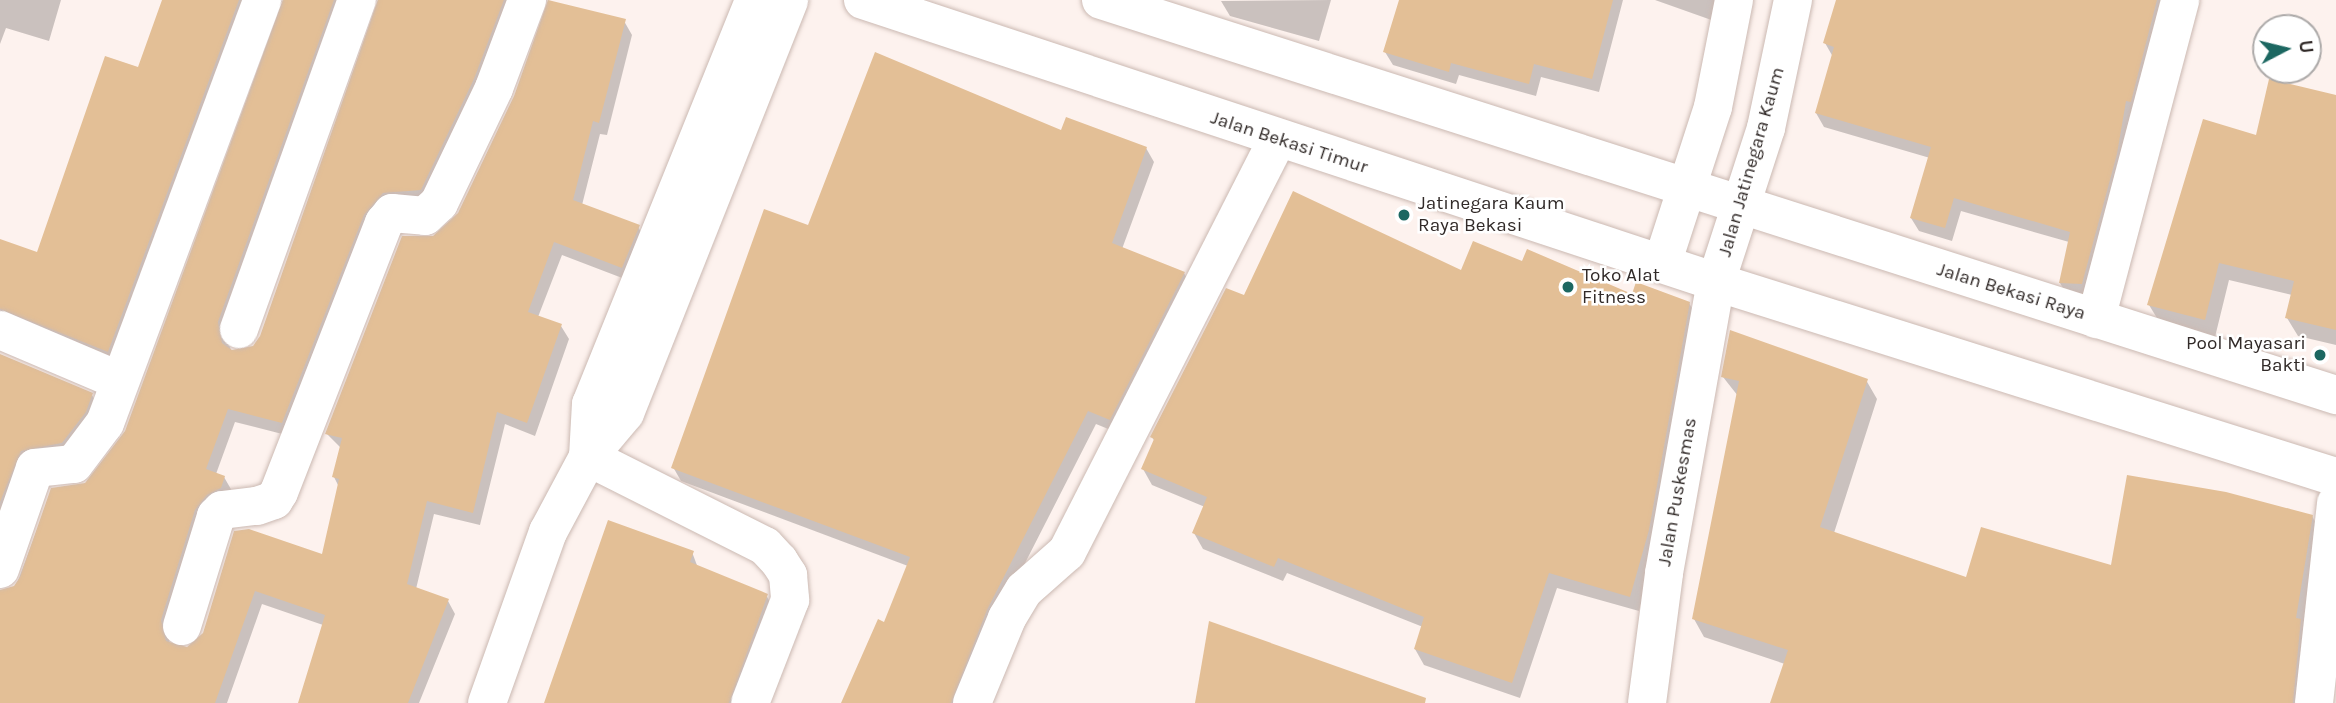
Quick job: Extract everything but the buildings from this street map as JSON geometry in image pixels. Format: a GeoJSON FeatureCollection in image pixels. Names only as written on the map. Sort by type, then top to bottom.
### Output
{"type":"FeatureCollection","features":[{"type":"Feature","properties":{"kind":"street"},"geometry":{"type":"LineString","coordinates":[[0,569],[35,468],[45,464],[68,466],[79,459],[105,423],[262,0]]}},
{"type":"Feature","properties":{"kind":"street"},"geometry":{"type":"LineString","coordinates":[[239,329],[357,0]]}},
{"type":"Feature","properties":{"kind":"street"},"geometry":{"type":"LineString","coordinates":[[181,626],[216,516],[222,510],[265,503],[279,492],[384,223],[392,213],[425,216],[439,203],[495,88],[527,0]]}},
{"type":"Feature","properties":{"kind":"street"},"geometry":{"type":"LineString","coordinates":[[588,457],[591,404],[754,0]]}},
{"type":"Feature","properties":{"kind":"street"},"geometry":{"type":"LineString","coordinates":[[487,703],[548,532],[588,457],[625,413],[789,0]]}},
{"type":"Feature","properties":{"kind":"street","name":"Jalan Bekasi Timur"},"geometry":{"type":"LineString","coordinates":[[863,0],[1716,282]]}},
{"type":"Feature","properties":{"kind":"street"},"geometry":{"type":"LineString","coordinates":[[1101,0],[1687,191]]}},
{"type":"Feature","properties":{"kind":"street"},"geometry":{"type":"LineString","coordinates":[[1662,264],[1713,107],[1734,0]]}},
{"type":"Feature","properties":{"kind":"street","name":"Jalan Jatinegara Kaum"},"geometry":{"type":"LineString","coordinates":[[1716,282],[1766,128],[1793,0]]}},
{"type":"Feature","properties":{"kind":"street"},"geometry":{"type":"LineString","coordinates":[[2096,319],[2179,0]]}},
{"type":"Feature","properties":{"kind":"street"},"geometry":{"type":"LineString","coordinates":[[972,703],[1007,618],[1024,590],[1073,542],[1277,139]]}},
{"type":"Feature","properties":{"kind":"street","name":"Jalan Bekasi Raya"},"geometry":{"type":"LineString","coordinates":[[1687,191],[2336,395]]}},
{"type":"Feature","properties":{"kind":"street"},"geometry":{"type":"LineString","coordinates":[[1716,282],[2336,477]]}},
{"type":"Feature","properties":{"kind":"street","name":"Jalan Puskesmas"},"geometry":{"type":"LineString","coordinates":[[1647,703],[1669,545],[1716,282]]}},
{"type":"Feature","properties":{"kind":"street"},"geometry":{"type":"LineString","coordinates":[[0,330],[120,382]]}},
{"type":"Feature","properties":{"kind":"street"},"geometry":{"type":"LineString","coordinates":[[588,457],[765,546],[779,561],[788,575],[790,600],[750,703]]}},
{"type":"Feature","properties":{"kind":"street"},"geometry":{"type":"LineString","coordinates":[[2314,703],[2336,503]]}},
{"type":"Feature","properties":{"kind":"place","name":"Jatinegara Kaum Raya Bekasi"},"geometry":{"type":"Point","coordinates":[1404,215]}},
{"type":"Feature","properties":{"kind":"place","name":"Toko Alat Fitness"},"geometry":{"type":"Point","coordinates":[1568,287]}},
{"type":"Feature","properties":{"kind":"place","name":"Pool Mayasari Bakti"},"geometry":{"type":"Point","coordinates":[2320,355]}}]}
